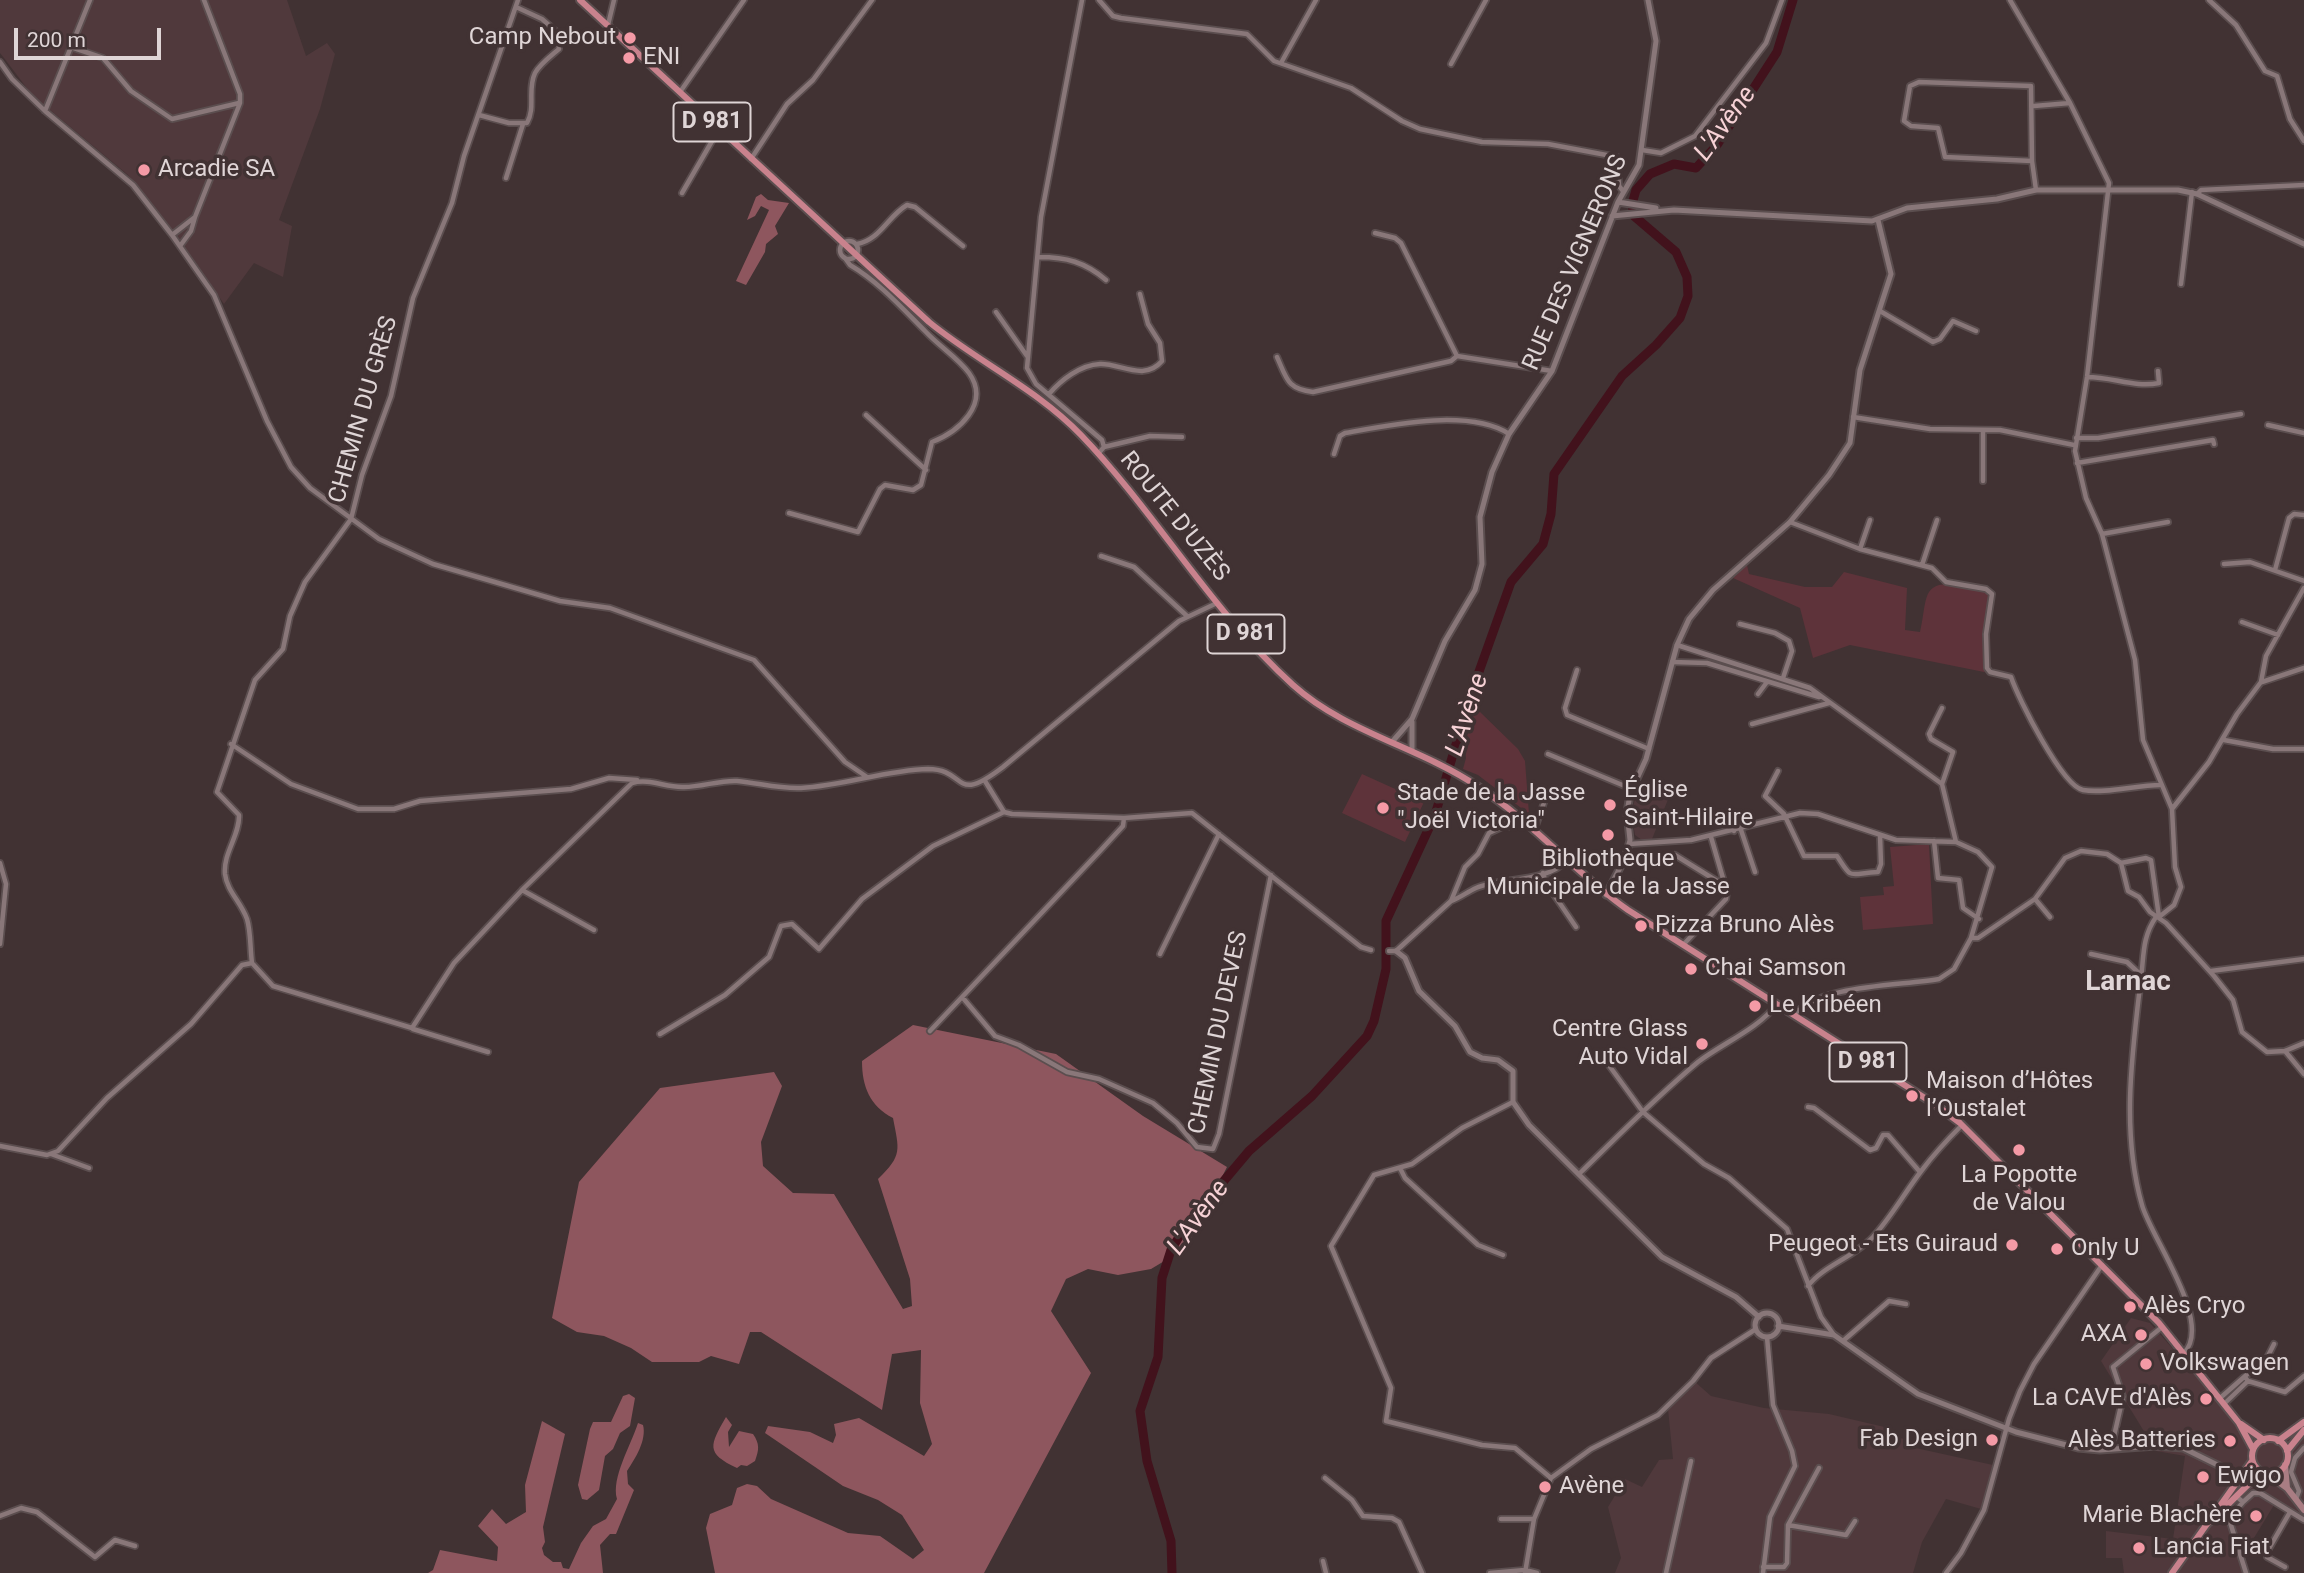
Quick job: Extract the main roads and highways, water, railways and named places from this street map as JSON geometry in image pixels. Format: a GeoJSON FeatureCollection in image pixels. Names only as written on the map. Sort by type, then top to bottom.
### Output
{"type":"FeatureCollection","features":[{"type":"Feature","properties":{"kind":"main road","name":"ROUTE D'UZÈS"},"geometry":{"type":"LineString","coordinates":[[580,0],[855,255],[966,351],[1053,409],[1098,454],[1219,602],[1294,686],[1324,708],[1462,776],[1513,813],[1606,895],[1936,1105],[1962,1125],[2162,1326],[2239,1423],[2253,1449]]}},
{"type":"Feature","properties":{"kind":"main road"},"geometry":{"type":"LineString","coordinates":[[2172,1573],[2190,1543],[2243,1477],[2252,1461],[2253,1449],[2263,1440],[2278,1441],[2304,1422]]}},
{"type":"Feature","properties":{"kind":"main road","name":"ROUTE D'UZÈS"},"geometry":{"type":"LineString","coordinates":[[2239,1423],[2263,1440]]}},
{"type":"Feature","properties":{"kind":"main road"},"geometry":{"type":"LineString","coordinates":[[2287,1488],[2287,1451],[2304,1430]]}},
{"type":"Feature","properties":{"kind":"main road"},"geometry":{"type":"LineString","coordinates":[[2278,1441],[2287,1451]]}},
{"type":"Feature","properties":{"kind":"main road"},"geometry":{"type":"LineString","coordinates":[[2252,1461],[2287,1488],[2304,1510]]}},
{"type":"Feature","properties":{"kind":"main road"},"geometry":{"type":"LineString","coordinates":[[2233,1492],[2265,1473],[2278,1472],[2285,1465]]}},
{"type":"Feature","properties":{"kind":"waterway","name":"L'Avène"},"geometry":{"type":"LineString","coordinates":[[1172,1573],[1171,1541],[1147,1461],[1140,1411],[1158,1357],[1162,1278],[1171,1250],[1185,1227],[1249,1151],[1312,1096],[1367,1036],[1374,1021],[1386,969],[1386,921],[1435,815],[1471,694],[1511,582],[1543,544],[1551,514],[1554,474],[1622,376],[1656,345],[1680,318],[1688,296],[1687,277],[1676,252],[1634,216],[1632,204],[1636,190],[1650,174],[1674,164],[1696,168],[1717,145],[1777,52],[1793,0]]}},
{"type":"Feature","properties":{"kind":"place","name":"Camp Nebout"},"geometry":{"type":"Point","coordinates":[630,38]}},
{"type":"Feature","properties":{"kind":"place","name":"ENI"},"geometry":{"type":"Point","coordinates":[629,58]}},
{"type":"Feature","properties":{"kind":"place","name":"Arcadie SA"},"geometry":{"type":"Point","coordinates":[144,170]}},
{"type":"Feature","properties":{"kind":"place","name":"Église Saint-Hilaire"},"geometry":{"type":"Point","coordinates":[1610,805]}},
{"type":"Feature","properties":{"kind":"place","name":"Stade de la Jasse \"Joël Victoria\""},"geometry":{"type":"Point","coordinates":[1383,808]}},
{"type":"Feature","properties":{"kind":"place","name":"Bibliothèque Municipale de la Jasse"},"geometry":{"type":"Point","coordinates":[1608,835]}},
{"type":"Feature","properties":{"kind":"place","name":"Pizza Bruno Alès"},"geometry":{"type":"Point","coordinates":[1641,926]}},
{"type":"Feature","properties":{"kind":"place","name":"Chai Samson"},"geometry":{"type":"Point","coordinates":[1691,969]}},
{"type":"Feature","properties":{"kind":"place","name":"Le Kribéen"},"geometry":{"type":"Point","coordinates":[1755,1006]}},
{"type":"Feature","properties":{"kind":"place","name":"Centre Glass Auto Vidal"},"geometry":{"type":"Point","coordinates":[1702,1044]}},
{"type":"Feature","properties":{"kind":"place","name":"Maison d’Hôtes l’Oustalet"},"geometry":{"type":"Point","coordinates":[1912,1096]}},
{"type":"Feature","properties":{"kind":"place","name":"La Popotte de Valou"},"geometry":{"type":"Point","coordinates":[2019,1150]}},
{"type":"Feature","properties":{"kind":"place","name":"Peugeot - Ets Guiraud"},"geometry":{"type":"Point","coordinates":[2012,1245]}},
{"type":"Feature","properties":{"kind":"place","name":"Only U"},"geometry":{"type":"Point","coordinates":[2057,1249]}},
{"type":"Feature","properties":{"kind":"place","name":"Alès Cryo"},"geometry":{"type":"Point","coordinates":[2130,1307]}},
{"type":"Feature","properties":{"kind":"place","name":"AXA"},"geometry":{"type":"Point","coordinates":[2141,1335]}},
{"type":"Feature","properties":{"kind":"place","name":"Volkswagen"},"geometry":{"type":"Point","coordinates":[2146,1364]}},
{"type":"Feature","properties":{"kind":"place","name":"La CAVE d'Alès"},"geometry":{"type":"Point","coordinates":[2206,1399]}},
{"type":"Feature","properties":{"kind":"place","name":"Fab Design"},"geometry":{"type":"Point","coordinates":[1992,1440]}},
{"type":"Feature","properties":{"kind":"place","name":"Alès Batteries"},"geometry":{"type":"Point","coordinates":[2230,1441]}},
{"type":"Feature","properties":{"kind":"place","name":"Ewigo"},"geometry":{"type":"Point","coordinates":[2203,1477]}},
{"type":"Feature","properties":{"kind":"place","name":"Avène"},"geometry":{"type":"Point","coordinates":[1545,1487]}},
{"type":"Feature","properties":{"kind":"place","name":"Marie Blachère"},"geometry":{"type":"Point","coordinates":[2256,1516]}},
{"type":"Feature","properties":{"kind":"place","name":"Lancia Fiat"},"geometry":{"type":"Point","coordinates":[2139,1548]}},
{"type":"Feature","properties":{"kind":"district","name":"Larnac"},"geometry":{"type":"Point","coordinates":[2128,983]}}]}
